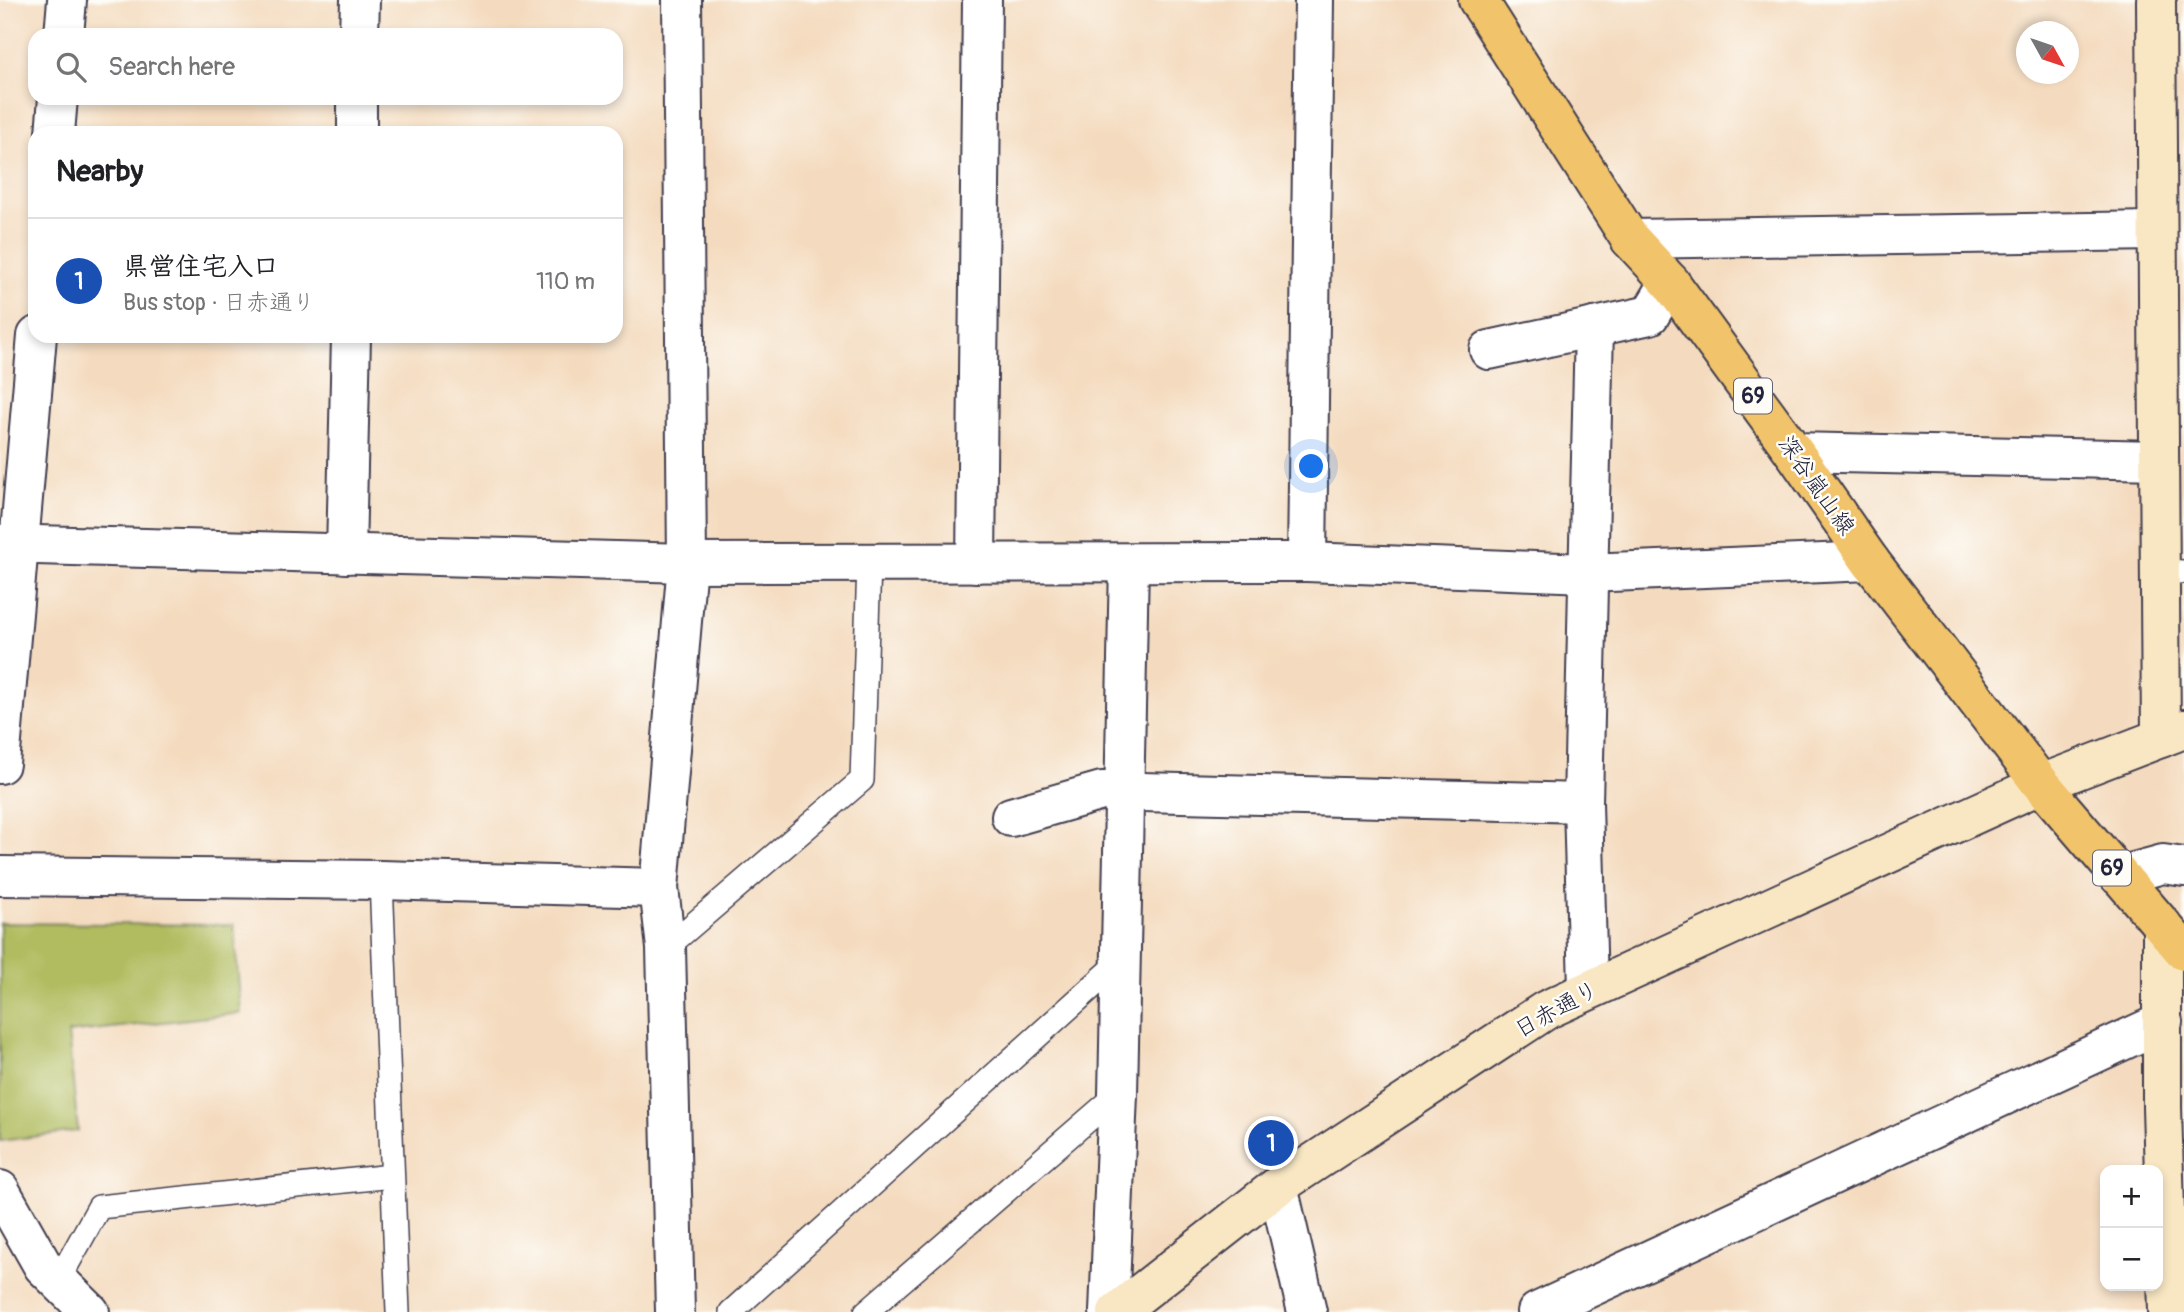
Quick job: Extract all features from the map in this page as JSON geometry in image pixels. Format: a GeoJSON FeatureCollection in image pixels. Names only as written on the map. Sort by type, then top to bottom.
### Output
{"type":"FeatureCollection","features":[{"type":"Feature","properties":{"kind":"main road","name":"深谷嵐山線"},"geometry":{"type":"LineString","coordinates":[[1478,0],[1630,239],[1670,282],[1870,561],[2041,784],[2173,938]]}},
{"type":"Feature","properties":{"kind":"street"},"geometry":{"type":"LineString","coordinates":[[65,28],[67,0]]}},
{"type":"Feature","properties":{"kind":"street"},"geometry":{"type":"LineString","coordinates":[[359,28],[360,0]]}},
{"type":"Feature","properties":{"kind":"street"},"geometry":{"type":"LineString","coordinates":[[675,1312],[666,948],[659,888],[687,563],[682,0]]}},
{"type":"Feature","properties":{"kind":"street"},"geometry":{"type":"LineString","coordinates":[[976,563],[982,0]]}},
{"type":"Feature","properties":{"kind":"street"},"geometry":{"type":"LineString","coordinates":[[1307,562],[1314,0]]}},
{"type":"Feature","properties":{"kind":"street"},"geometry":{"type":"LineString","coordinates":[[2156,0],[2159,460],[2172,571],[2173,734]]}},
{"type":"Feature","properties":{"kind":"street"},"geometry":{"type":"LineString","coordinates":[[56,126],[57,105]]}},
{"type":"Feature","properties":{"kind":"street"},"geometry":{"type":"LineString","coordinates":[[357,126],[358,105]]}},
{"type":"Feature","properties":{"kind":"street"},"geometry":{"type":"LineString","coordinates":[[1630,239],[2157,231]]}},
{"type":"Feature","properties":{"kind":"street"},"geometry":{"type":"LineString","coordinates":[[1489,350],[1650,315],[1670,282]]}},
{"type":"Feature","properties":{"kind":"street"},"geometry":{"type":"LineString","coordinates":[[1588,989],[1583,803],[1594,327]]}},
{"type":"Feature","properties":{"kind":"street"},"geometry":{"type":"LineString","coordinates":[[0,764],[9,544],[36,343]]}},
{"type":"Feature","properties":{"kind":"street"},"geometry":{"type":"LineString","coordinates":[[346,554],[351,343]]}},
{"type":"Feature","properties":{"kind":"street"},"geometry":{"type":"LineString","coordinates":[[1794,452],[2159,460]]}},
{"type":"Feature","properties":{"kind":"street"},"geometry":{"type":"LineString","coordinates":[[9,544],[687,563],[1307,562],[1587,573],[1870,561]]}},
{"type":"Feature","properties":{"kind":"street"},"geometry":{"type":"LineString","coordinates":[[1109,1312],[1118,1094],[1129,563]]}},
{"type":"Feature","properties":{"kind":"street","name":"日赤通り"},"geometry":{"type":"LineString","coordinates":[[1117,1312],[1278,1186],[1546,1010],[2041,784],[2173,734]]}},
{"type":"Feature","properties":{"kind":"street"},"geometry":{"type":"LineString","coordinates":[[1011,817],[1102,791],[1583,803]]}},
{"type":"Feature","properties":{"kind":"street"},"geometry":{"type":"LineString","coordinates":[[2119,876],[2163,864],[2184,867]]}},
{"type":"Feature","properties":{"kind":"street"},"geometry":{"type":"LineString","coordinates":[[0,876],[381,880],[659,888]]}},
{"type":"Feature","properties":{"kind":"street"},"geometry":{"type":"LineString","coordinates":[[2161,1309],[2173,1103],[2163,1022],[2173,938]]}},
{"type":"Feature","properties":{"kind":"street"},"geometry":{"type":"LineString","coordinates":[[1537,1312],[2163,1022]]}},
{"type":"Feature","properties":{"kind":"street"},"geometry":{"type":"LineString","coordinates":[[1278,1186],[1307,1312]]}},
{"type":"Feature","properties":{"kind":"street"},"geometry":{"type":"LineString","coordinates":[[0,1190],[43,1266],[89,1312]]}},
{"type":"Feature","properties":{"kind":"lane"},"geometry":{"type":"LineString","coordinates":[[666,948],[862,780],[869,563]]}},
{"type":"Feature","properties":{"kind":"lane"},"geometry":{"type":"LineString","coordinates":[[381,880],[398,1312]]}},
{"type":"Feature","properties":{"kind":"lane"},"geometry":{"type":"LineString","coordinates":[[731,1312],[1121,961]]}},
{"type":"Feature","properties":{"kind":"lane"},"geometry":{"type":"LineString","coordinates":[[866,1312],[1118,1094]]}},
{"type":"Feature","properties":{"kind":"lane"},"geometry":{"type":"LineString","coordinates":[[58,1281],[99,1207],[393,1175]]}},
{"type":"Feature","properties":{"kind":"green space"},"geometry":{"type":"Polygon","coordinates":[[[0,923],[234,925],[241,1013],[68,1033],[78,1131],[0,1141],[0,923]]]}},
{"type":"Feature","properties":{"kind":"place","name":"県営住宅入口"},"geometry":{"type":"Point","coordinates":[1271,1143]}}]}
